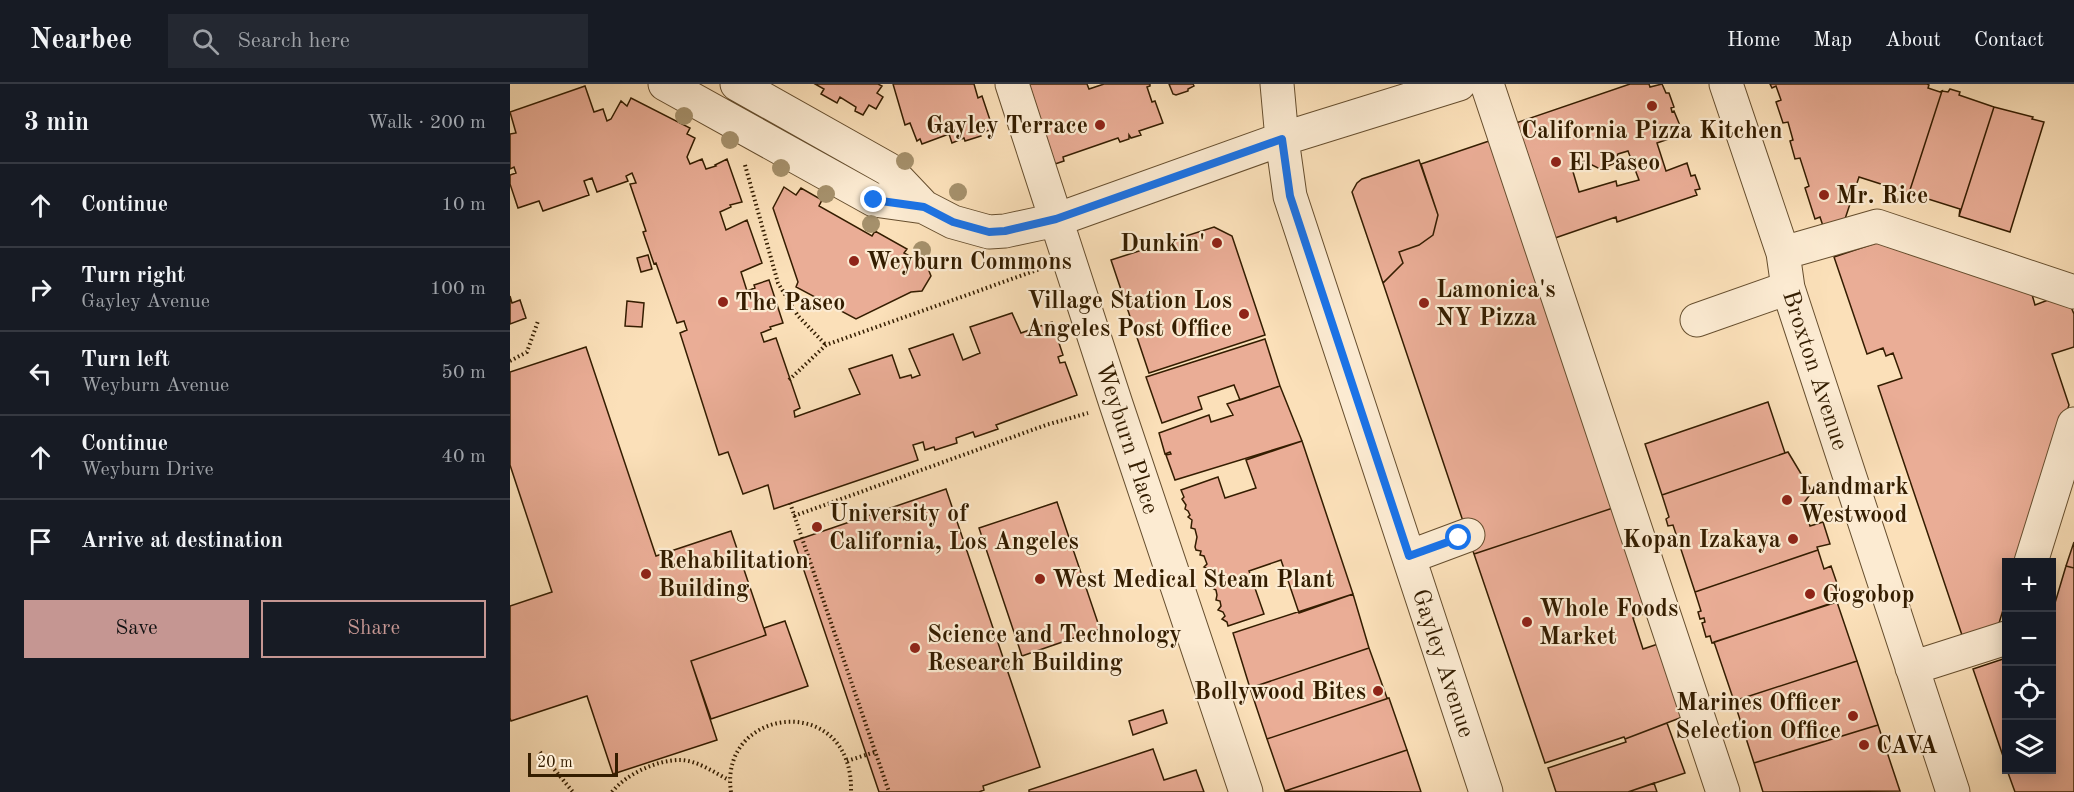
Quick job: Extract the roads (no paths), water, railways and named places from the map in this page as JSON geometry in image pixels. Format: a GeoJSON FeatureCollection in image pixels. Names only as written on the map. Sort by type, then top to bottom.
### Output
{"type":"FeatureCollection","features":[{"type":"Feature","properties":{"kind":"street"},"geometry":{"type":"LineString","coordinates":[[665,84],[874,200],[924,207]]}},
{"type":"Feature","properties":{"kind":"street"},"geometry":{"type":"LineString","coordinates":[[737,84],[888,169],[924,207],[953,222],[989,232],[1005,231],[1056,219],[1282,139],[1460,84]]}},
{"type":"Feature","properties":{"kind":"street","name":"Weyburn Place"},"geometry":{"type":"LineString","coordinates":[[1012,84],[1246,792]]}},
{"type":"Feature","properties":{"kind":"street","name":"Gayley Avenue"},"geometry":{"type":"LineString","coordinates":[[1277,84],[1290,196],[1486,792]]}},
{"type":"Feature","properties":{"kind":"street"},"geometry":{"type":"LineString","coordinates":[[1487,84],[1723,792]]}},
{"type":"Feature","properties":{"kind":"street","name":"Broxton Avenue"},"geometry":{"type":"LineString","coordinates":[[1726,84],[1783,254],[1788,288],[1953,792]]}},
{"type":"Feature","properties":{"kind":"street"},"geometry":{"type":"LineString","coordinates":[[1783,254],[1877,226],[2074,292]]}},
{"type":"Feature","properties":{"kind":"street"},"geometry":{"type":"LineString","coordinates":[[1697,320],[1788,288]]}},
{"type":"Feature","properties":{"kind":"street"},"geometry":{"type":"LineString","coordinates":[[2032,558],[2074,424]]}},
{"type":"Feature","properties":{"kind":"street"},"geometry":{"type":"LineString","coordinates":[[1409,556],[1468,535]]}},
{"type":"Feature","properties":{"kind":"street"},"geometry":{"type":"LineString","coordinates":[[1912,668],[2002,640]]}},
{"type":"Feature","properties":{"kind":"place","name":"California Pizza Kitchen"},"geometry":{"type":"Point","coordinates":[1652,106]}},
{"type":"Feature","properties":{"kind":"place","name":"Gayley Terrace"},"geometry":{"type":"Point","coordinates":[1100,125]}},
{"type":"Feature","properties":{"kind":"place","name":"El Paseo"},"geometry":{"type":"Point","coordinates":[1556,162]}},
{"type":"Feature","properties":{"kind":"place","name":"Mr. Rice"},"geometry":{"type":"Point","coordinates":[1824,195]}},
{"type":"Feature","properties":{"kind":"place","name":"Dunkin'"},"geometry":{"type":"Point","coordinates":[1217,243]}},
{"type":"Feature","properties":{"kind":"place","name":"Weyburn Commons"},"geometry":{"type":"Point","coordinates":[854,261]}},
{"type":"Feature","properties":{"kind":"place","name":"The Paseo"},"geometry":{"type":"Point","coordinates":[723,302]}},
{"type":"Feature","properties":{"kind":"place","name":"Lamonica's NY Pizza"},"geometry":{"type":"Point","coordinates":[1424,303]}},
{"type":"Feature","properties":{"kind":"place","name":"Village Station Los Angeles Post Office"},"geometry":{"type":"Point","coordinates":[1244,314]}},
{"type":"Feature","properties":{"kind":"place","name":"Landmark Westwood"},"geometry":{"type":"Point","coordinates":[1787,500]}},
{"type":"Feature","properties":{"kind":"place","name":"University of California, Los Angeles"},"geometry":{"type":"Point","coordinates":[817,527]}},
{"type":"Feature","properties":{"kind":"place","name":"Kopan Izakaya"},"geometry":{"type":"Point","coordinates":[1793,539]}},
{"type":"Feature","properties":{"kind":"place","name":"Rehabilitation Building"},"geometry":{"type":"Point","coordinates":[646,574]}},
{"type":"Feature","properties":{"kind":"place","name":"West Medical Steam Plant"},"geometry":{"type":"Point","coordinates":[1040,579]}},
{"type":"Feature","properties":{"kind":"place","name":"Gogobop"},"geometry":{"type":"Point","coordinates":[1810,594]}},
{"type":"Feature","properties":{"kind":"place","name":"Whole Foods Market"},"geometry":{"type":"Point","coordinates":[1527,622]}},
{"type":"Feature","properties":{"kind":"place","name":"Science and Technology Research Building"},"geometry":{"type":"Point","coordinates":[915,648]}},
{"type":"Feature","properties":{"kind":"place","name":"Bollywood Bites"},"geometry":{"type":"Point","coordinates":[1378,691]}},
{"type":"Feature","properties":{"kind":"place","name":"Marines Officer Selection Office"},"geometry":{"type":"Point","coordinates":[1853,716]}},
{"type":"Feature","properties":{"kind":"place","name":"CAVA"},"geometry":{"type":"Point","coordinates":[1864,745]}}]}
